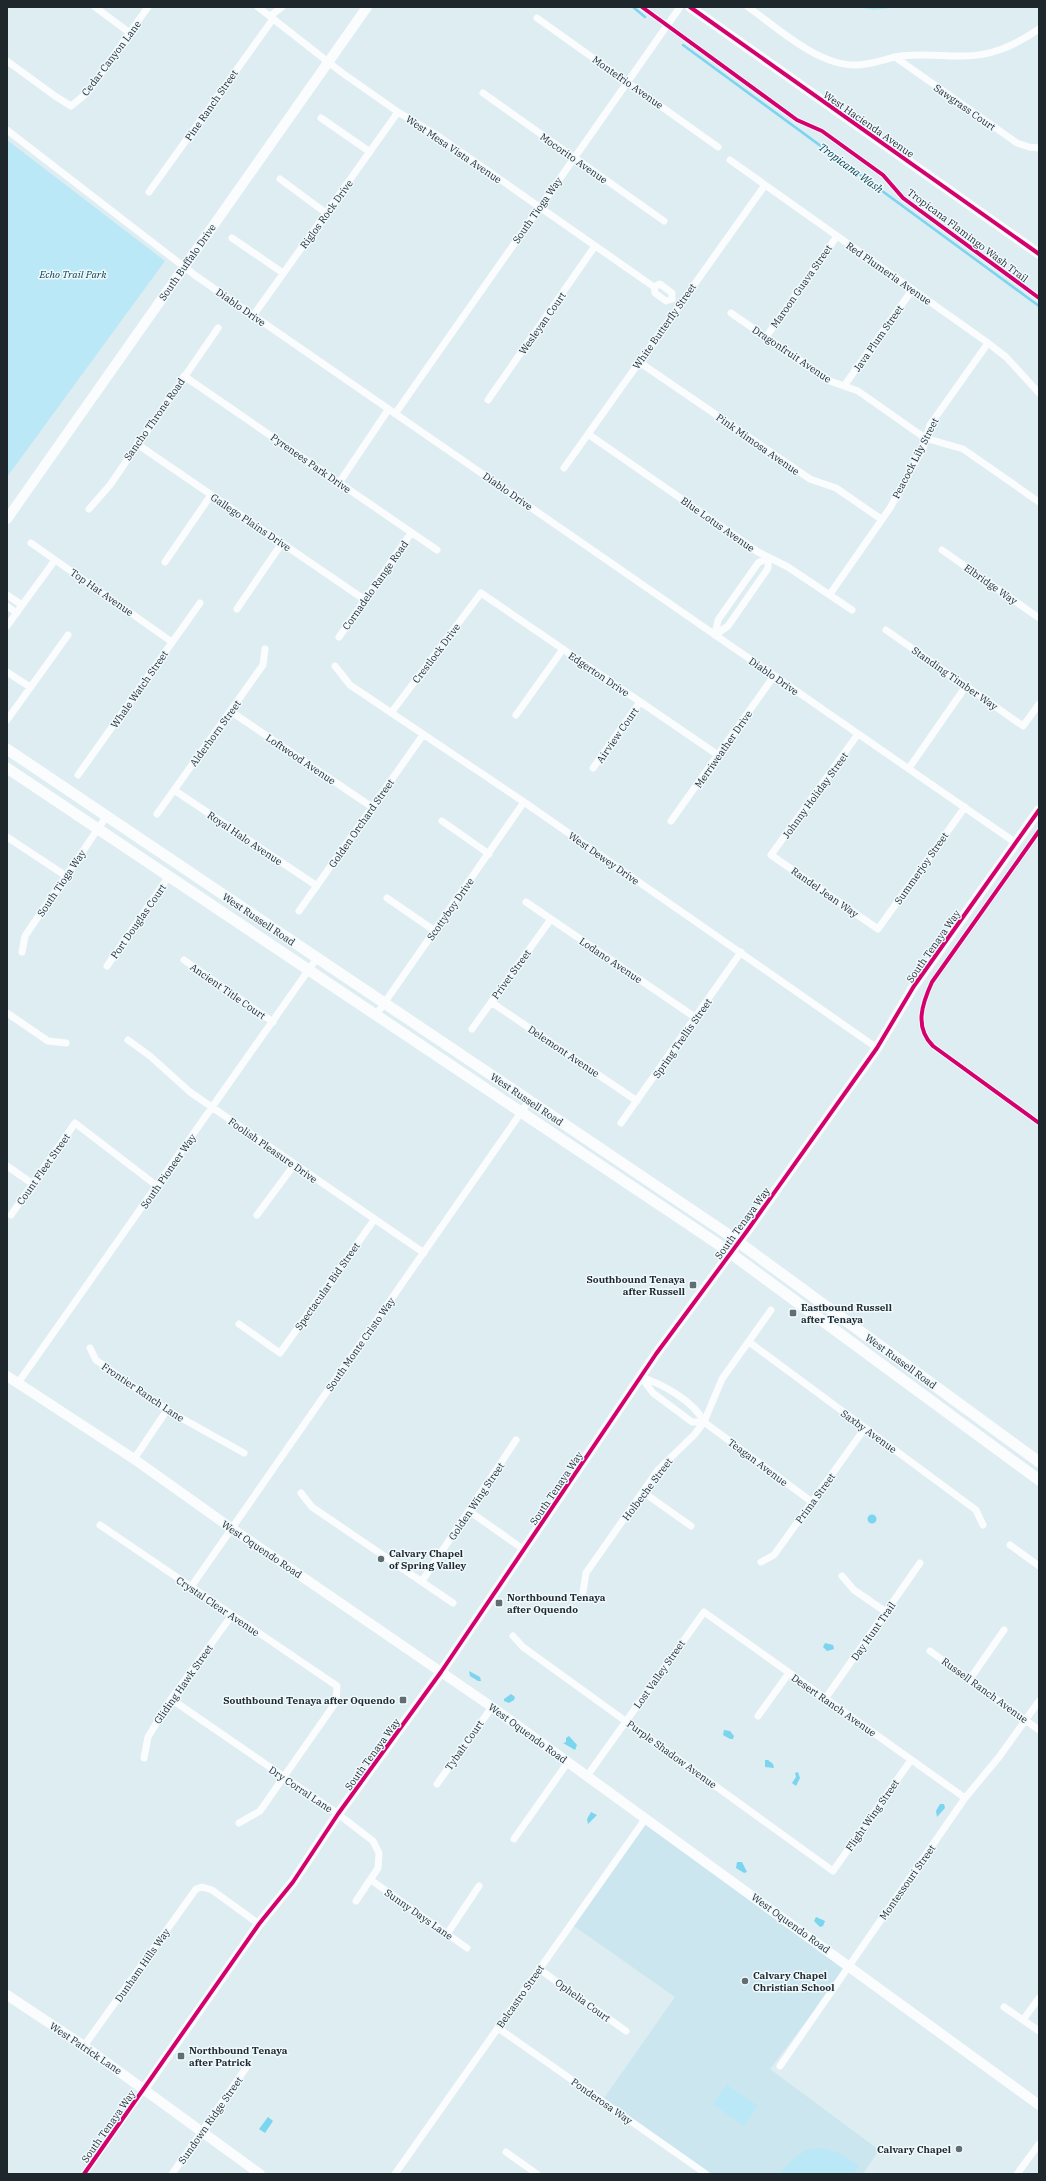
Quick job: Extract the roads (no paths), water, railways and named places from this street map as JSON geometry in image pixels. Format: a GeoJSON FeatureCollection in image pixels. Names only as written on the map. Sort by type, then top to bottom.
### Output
{"type":"FeatureCollection","features":[{"type":"Feature","properties":{"kind":"main road","name":"West Russell Road"},"geometry":{"type":"LineString","coordinates":[[7,749],[739,1242],[1039,1462]]}},
{"type":"Feature","properties":{"kind":"main road","name":"West Russell Road"},"geometry":{"type":"LineString","coordinates":[[7,768],[731,1253],[1039,1480]]}},
{"type":"Feature","properties":{"kind":"street"},"geometry":{"type":"LineString","coordinates":[[95,7],[130,32]]}},
{"type":"Feature","properties":{"kind":"street","name":"Cedar Canyon Lane"},"geometry":{"type":"LineString","coordinates":[[7,61],[71,106],[87,93],[148,7]]}},
{"type":"Feature","properties":{"kind":"street","name":"West Mesa Vista Avenue"},"geometry":{"type":"LineString","coordinates":[[258,7],[329,62],[398,112],[438,136],[654,287],[655,293],[666,301],[672,299],[679,304]]}},
{"type":"Feature","properties":{"kind":"street","name":"Pine Ranch Street"},"geometry":{"type":"LineString","coordinates":[[271,18],[273,7]]}},
{"type":"Feature","properties":{"kind":"street","name":"Pine Ranch Street"},"geometry":{"type":"LineString","coordinates":[[149,192],[271,18],[282,7]]}},
{"type":"Feature","properties":{"kind":"street","name":"South Buffalo Drive"},"geometry":{"type":"LineString","coordinates":[[7,519],[184,265],[367,7]]}},
{"type":"Feature","properties":{"kind":"street","name":"South Tioga Way"},"geometry":{"type":"LineString","coordinates":[[395,414],[680,7]]}},
{"type":"Feature","properties":{"kind":"street","name":"West Hacienda Avenue"},"geometry":{"type":"LineString","coordinates":[[690,7],[1039,254]]}},
{"type":"Feature","properties":{"kind":"street"},"geometry":{"type":"LineString","coordinates":[[748,7],[810,51],[827,60],[845,64],[862,65],[895,57],[920,54],[963,56],[988,54],[1019,42],[1039,28]]}},
{"type":"Feature","properties":{"kind":"street","name":"Montefrio Avenue"},"geometry":{"type":"LineString","coordinates":[[537,18],[718,146]]}},
{"type":"Feature","properties":{"kind":"street","name":"Sawgrass Court"},"geometry":{"type":"LineString","coordinates":[[895,57],[1017,143],[1029,147],[1039,148]]}},
{"type":"Feature","properties":{"kind":"street","name":"Mocorito Avenue"},"geometry":{"type":"LineString","coordinates":[[483,93],[664,221]]}},
{"type":"Feature","properties":{"kind":"street","name":"Riglos Rock Drive"},"geometry":{"type":"LineString","coordinates":[[253,316],[398,112]]}},
{"type":"Feature","properties":{"kind":"street"},"geometry":{"type":"LineString","coordinates":[[321,118],[370,152]]}},
{"type":"Feature","properties":{"kind":"street","name":"Diablo Drive"},"geometry":{"type":"LineString","coordinates":[[7,130],[184,265],[196,276],[1016,843]]}},
{"type":"Feature","properties":{"kind":"street","name":"Red Plumeria Avenue"},"geometry":{"type":"LineString","coordinates":[[730,160],[988,343],[1006,357],[1039,393]]}},
{"type":"Feature","properties":{"kind":"street"},"geometry":{"type":"LineString","coordinates":[[280,179],[326,213]]}},
{"type":"Feature","properties":{"kind":"street","name":"White Butterfly Street"},"geometry":{"type":"LineString","coordinates":[[564,468],[679,304],[765,185]]}},
{"type":"Feature","properties":{"kind":"street","name":"Maroon Guava Street"},"geometry":{"type":"LineString","coordinates":[[766,337],[837,236]]}},
{"type":"Feature","properties":{"kind":"street"},"geometry":{"type":"LineString","coordinates":[[232,238],[283,273]]}},
{"type":"Feature","properties":{"kind":"street","name":"Wesleyan Court"},"geometry":{"type":"LineString","coordinates":[[488,400],[595,246]]}},
{"type":"Feature","properties":{"kind":"street","name":"Java Plum Street"},"geometry":{"type":"LineString","coordinates":[[844,386],[912,290]]}},
{"type":"Feature","properties":{"kind":"street","name":"Dragonfruit Avenue"},"geometry":{"type":"LineString","coordinates":[[730,313],[830,382],[858,391],[925,438],[963,449],[1039,502]]}},
{"type":"Feature","properties":{"kind":"street","name":"Sancho Throne Road"},"geometry":{"type":"LineString","coordinates":[[88,508],[110,485],[218,328]]}},
{"type":"Feature","properties":{"kind":"street","name":"Peacock Lily Street"},"geometry":{"type":"LineString","coordinates":[[830,594],[881,519],[923,448],[930,426],[988,343]]}},
{"type":"Feature","properties":{"kind":"street","name":"Pink Mimosa Avenue"},"geometry":{"type":"LineString","coordinates":[[639,362],[810,480],[836,488],[881,519]]}},
{"type":"Feature","properties":{"kind":"street","name":"Pyrenees Park Drive"},"geometry":{"type":"LineString","coordinates":[[184,376],[437,550]]}},
{"type":"Feature","properties":{"kind":"street"},"geometry":{"type":"LineString","coordinates":[[339,483],[388,410]]}},
{"type":"Feature","properties":{"kind":"street","name":"Blue Lotus Avenue"},"geometry":{"type":"LineString","coordinates":[[588,434],[768,557],[788,567],[852,610]]}},
{"type":"Feature","properties":{"kind":"street","name":"Gallego Plains Drive"},"geometry":{"type":"LineString","coordinates":[[137,444],[365,600]]}},
{"type":"Feature","properties":{"kind":"street"},"geometry":{"type":"LineString","coordinates":[[165,562],[211,495]]}},
{"type":"Feature","properties":{"kind":"street","name":"Cornadelo Range Road"},"geometry":{"type":"LineString","coordinates":[[339,637],[412,532]]}},
{"type":"Feature","properties":{"kind":"street","name":"Top Hat Avenue"},"geometry":{"type":"LineString","coordinates":[[31,543],[172,642]]}},
{"type":"Feature","properties":{"kind":"street"},"geometry":{"type":"LineString","coordinates":[[237,609],[282,543]]}},
{"type":"Feature","properties":{"kind":"street","name":"Elbridge Way"},"geometry":{"type":"LineString","coordinates":[[942,550],[1039,618]]}},
{"type":"Feature","properties":{"kind":"street"},"geometry":{"type":"LineString","coordinates":[[716,635],[718,620],[758,563],[768,557]]}},
{"type":"Feature","properties":{"kind":"street"},"geometry":{"type":"LineString","coordinates":[[716,635],[728,626],[768,568],[768,557]]}},
{"type":"Feature","properties":{"kind":"street"},"geometry":{"type":"LineString","coordinates":[[7,626],[55,560]]}},
{"type":"Feature","properties":{"kind":"street","name":"Edgerton Drive"},"geometry":{"type":"LineString","coordinates":[[480,593],[718,755]]}},
{"type":"Feature","properties":{"kind":"street","name":"Crestlock Drive"},"geometry":{"type":"LineString","coordinates":[[391,713],[480,593]]}},
{"type":"Feature","properties":{"kind":"street"},"geometry":{"type":"LineString","coordinates":[[7,595],[22,605]]}},
{"type":"Feature","properties":{"kind":"street","name":"Whale Watch Street"},"geometry":{"type":"LineString","coordinates":[[78,776],[200,603]]}},
{"type":"Feature","properties":{"kind":"street"},"geometry":{"type":"LineString","coordinates":[[7,606],[17,613]]}},
{"type":"Feature","properties":{"kind":"street","name":"Standing Timber Way"},"geometry":{"type":"LineString","coordinates":[[886,630],[1023,726],[1039,704]]}},
{"type":"Feature","properties":{"kind":"street"},"geometry":{"type":"LineString","coordinates":[[7,720],[68,635]]}},
{"type":"Feature","properties":{"kind":"street","name":"Alderhorn Street"},"geometry":{"type":"LineString","coordinates":[[157,814],[264,665],[264,649]]}},
{"type":"Feature","properties":{"kind":"street"},"geometry":{"type":"LineString","coordinates":[[516,715],[563,649]]}},
{"type":"Feature","properties":{"kind":"street","name":"West Dewey Drive"},"geometry":{"type":"LineString","coordinates":[[335,666],[350,685],[524,802],[877,1048]]}},
{"type":"Feature","properties":{"kind":"street"},"geometry":{"type":"LineString","coordinates":[[7,672],[30,687]]}},
{"type":"Feature","properties":{"kind":"street","name":"Merriweather Drive"},"geometry":{"type":"LineString","coordinates":[[671,821],[774,676]]}},
{"type":"Feature","properties":{"kind":"street"},"geometry":{"type":"LineString","coordinates":[[909,768],[966,686]]}},
{"type":"Feature","properties":{"kind":"street","name":"Airview Court"},"geometry":{"type":"LineString","coordinates":[[593,768],[640,702]]}},
{"type":"Feature","properties":{"kind":"street","name":"Loftwood Avenue"},"geometry":{"type":"LineString","coordinates":[[230,711],[372,807]]}},
{"type":"Feature","properties":{"kind":"street","name":"Johnny Holiday Street"},"geometry":{"type":"LineString","coordinates":[[771,855],[858,734]]}},
{"type":"Feature","properties":{"kind":"street","name":"Golden Orchard Street"},"geometry":{"type":"LineString","coordinates":[[299,911],[423,735]]}},
{"type":"Feature","properties":{"kind":"street","name":"Royal Halo Avenue"},"geometry":{"type":"LineString","coordinates":[[174,790],[317,886]]}},
{"type":"Feature","properties":{"kind":"street","name":"Scottyboy Drive"},"geometry":{"type":"LineString","coordinates":[[376,1015],[524,802]]}},
{"type":"Feature","properties":{"kind":"street","name":"Summerjoy Street"},"geometry":{"type":"LineString","coordinates":[[878,929],[965,807]]}},
{"type":"Feature","properties":{"kind":"street","name":"South Tenaya Way"},"geometry":{"type":"LineString","coordinates":[[84,2174],[259,1924],[293,1882],[338,1814],[441,1672],[641,1377],[877,1048],[914,986],[1039,810]]}},
{"type":"Feature","properties":{"kind":"street","name":"South Tioga Way"},"geometry":{"type":"LineString","coordinates":[[22,952],[25,936],[106,817]]}},
{"type":"Feature","properties":{"kind":"street"},"geometry":{"type":"LineString","coordinates":[[442,821],[489,854]]}},
{"type":"Feature","properties":{"kind":"street"},"geometry":{"type":"LineString","coordinates":[[7,837],[66,876]]}},
{"type":"Feature","properties":{"kind":"street","name":"Randel Jean Way"},"geometry":{"type":"LineString","coordinates":[[771,855],[878,929]]}},
{"type":"Feature","properties":{"kind":"street","name":"Port Douglas Court"},"geometry":{"type":"LineString","coordinates":[[107,966],[169,876]]}},
{"type":"Feature","properties":{"kind":"street"},"geometry":{"type":"LineString","coordinates":[[387,898],[435,931]]}},
{"type":"Feature","properties":{"kind":"street","name":"Lodano Avenue"},"geometry":{"type":"LineString","coordinates":[[526,902],[696,1018]]}},
{"type":"Feature","properties":{"kind":"street","name":"Privet Street"},"geometry":{"type":"LineString","coordinates":[[472,1029],[551,919]]}},
{"type":"Feature","properties":{"kind":"street","name":"Spring Trellis Street"},"geometry":{"type":"LineString","coordinates":[[621,1123],[741,952]]}},
{"type":"Feature","properties":{"kind":"street","name":"South Pioneer Way"},"geometry":{"type":"LineString","coordinates":[[18,1383],[317,958]]}},
{"type":"Feature","properties":{"kind":"street","name":"Ancient Title Court"},"geometry":{"type":"LineString","coordinates":[[184,960],[273,1022]]}},
{"type":"Feature","properties":{"kind":"street","name":"Delemont Avenue"},"geometry":{"type":"LineString","coordinates":[[491,1002],[637,1101]]}},
{"type":"Feature","properties":{"kind":"street"},"geometry":{"type":"LineString","coordinates":[[7,1013],[48,1041],[66,1043]]}},
{"type":"Feature","properties":{"kind":"street","name":"Foolish Pleasure Drive"},"geometry":{"type":"LineString","coordinates":[[128,1040],[150,1056],[190,1092],[212,1108],[424,1253]]}},
{"type":"Feature","properties":{"kind":"street","name":"South Monte Cristo Way"},"geometry":{"type":"LineString","coordinates":[[191,1587],[529,1101]]}},
{"type":"Feature","properties":{"kind":"street","name":"Count Fleet Street"},"geometry":{"type":"LineString","coordinates":[[11,1215],[75,1123],[157,1186]]}},
{"type":"Feature","properties":{"kind":"street"},"geometry":{"type":"LineString","coordinates":[[257,1215],[294,1165]]}},
{"type":"Feature","properties":{"kind":"street"},"geometry":{"type":"LineString","coordinates":[[7,1166],[33,1184]]}},
{"type":"Feature","properties":{"kind":"street","name":"Spectacular Bid Street"},"geometry":{"type":"LineString","coordinates":[[239,1324],[280,1353],[374,1220]]}},
{"type":"Feature","properties":{"kind":"street","name":"Holbeche Street"},"geometry":{"type":"LineString","coordinates":[[583,1592],[586,1573],[665,1461],[694,1435],[704,1422],[722,1379],[771,1310]]}},
{"type":"Feature","properties":{"kind":"street","name":"Saxby Avenue"},"geometry":{"type":"LineString","coordinates":[[749,1342],[976,1510],[983,1525]]}},
{"type":"Feature","properties":{"kind":"street","name":"Frontier Ranch Lane"},"geometry":{"type":"LineString","coordinates":[[90,1348],[96,1360],[167,1410],[244,1453]]}},
{"type":"Feature","properties":{"kind":"street","name":"West Oquendo Road"},"geometry":{"type":"LineString","coordinates":[[7,1376],[134,1459],[231,1528],[492,1707],[1039,2105]]}},
{"type":"Feature","properties":{"kind":"street","name":"Teagan Avenue"},"geometry":{"type":"LineString","coordinates":[[641,1377],[653,1393],[692,1422],[704,1422]]}},
{"type":"Feature","properties":{"kind":"street","name":"Teagan Avenue"},"geometry":{"type":"LineString","coordinates":[[641,1377],[660,1384],[678,1396],[699,1412],[704,1422],[812,1502]]}},
{"type":"Feature","properties":{"kind":"street"},"geometry":{"type":"LineString","coordinates":[[134,1459],[167,1410]]}},
{"type":"Feature","properties":{"kind":"street","name":"Prima Street"},"geometry":{"type":"LineString","coordinates":[[760,1562],[774,1555],[865,1428]]}},
{"type":"Feature","properties":{"kind":"street","name":"Golden Wing Street"},"geometry":{"type":"LineString","coordinates":[[422,1581],[516,1440]]}},
{"type":"Feature","properties":{"kind":"street"},"geometry":{"type":"LineString","coordinates":[[643,1492],[691,1526]]}},
{"type":"Feature","properties":{"kind":"street"},"geometry":{"type":"LineString","coordinates":[[300,1493],[312,1507],[452,1603]]}},
{"type":"Feature","properties":{"kind":"street"},"geometry":{"type":"LineString","coordinates":[[469,1511],[523,1549]]}},
{"type":"Feature","properties":{"kind":"street","name":"Crystal Clear Avenue"},"geometry":{"type":"LineString","coordinates":[[100,1525],[337,1686],[336,1702],[283,1776]]}},
{"type":"Feature","properties":{"kind":"street"},"geometry":{"type":"LineString","coordinates":[[1010,1545],[1039,1566]]}},
{"type":"Feature","properties":{"kind":"street","name":"Day Hunt Trail"},"geometry":{"type":"LineString","coordinates":[[825,1699],[920,1563]]}},
{"type":"Feature","properties":{"kind":"street"},"geometry":{"type":"LineString","coordinates":[[842,1576],[854,1590],[886,1612]]}},
{"type":"Feature","properties":{"kind":"street","name":"Desert Ranch Avenue"},"geometry":{"type":"LineString","coordinates":[[704,1612],[965,1798]]}},
{"type":"Feature","properties":{"kind":"street","name":"Lost Valley Street"},"geometry":{"type":"LineString","coordinates":[[587,1776],[704,1612]]}},
{"type":"Feature","properties":{"kind":"street","name":"Gliding Hawk Street"},"geometry":{"type":"LineString","coordinates":[[144,1758],[148,1737],[171,1699],[232,1615]]}},
{"type":"Feature","properties":{"kind":"street"},"geometry":{"type":"LineString","coordinates":[[970,1679],[1004,1630]]}},
{"type":"Feature","properties":{"kind":"street","name":"Purple Shadow Avenue"},"geometry":{"type":"LineString","coordinates":[[512,1636],[523,1648],[833,1871]]}},
{"type":"Feature","properties":{"kind":"street","name":"Russell Ranch Avenue"},"geometry":{"type":"LineString","coordinates":[[930,1651],[1039,1730]]}},
{"type":"Feature","properties":{"kind":"street"},"geometry":{"type":"LineString","coordinates":[[758,1716],[789,1673]]}},
{"type":"Feature","properties":{"kind":"street","name":"Dry Corral Lane"},"geometry":{"type":"LineString","coordinates":[[171,1699],[369,1837],[376,1845],[379,1854],[379,1863],[371,1880],[356,1901]]}},
{"type":"Feature","properties":{"kind":"street","name":"Montessouri Street"},"geometry":{"type":"LineString","coordinates":[[780,2066],[965,1798],[999,1757],[1039,1701]]}},
{"type":"Feature","properties":{"kind":"street","name":"Tybalt Court"},"geometry":{"type":"LineString","coordinates":[[437,1784],[492,1707]]}},
{"type":"Feature","properties":{"kind":"street","name":"Flight Wing Street"},"geometry":{"type":"LineString","coordinates":[[833,1871],[912,1760]]}},
{"type":"Feature","properties":{"kind":"street"},"geometry":{"type":"LineString","coordinates":[[514,1839],[568,1762]]}},
{"type":"Feature","properties":{"kind":"street"},"geometry":{"type":"LineString","coordinates":[[239,1823],[260,1811],[283,1776]]}},
{"type":"Feature","properties":{"kind":"street","name":"Belcastro Street"},"geometry":{"type":"LineString","coordinates":[[395,2174],[646,1818]]}},
{"type":"Feature","properties":{"kind":"street","name":"Sunny Days Lane"},"geometry":{"type":"LineString","coordinates":[[371,1880],[467,1948]]}},
{"type":"Feature","properties":{"kind":"street"},"geometry":{"type":"LineString","coordinates":[[447,1934],[480,1886]]}},
{"type":"Feature","properties":{"kind":"street","name":"Dunham Hills Way"},"geometry":{"type":"LineString","coordinates":[[84,2046],[196,1889],[202,1887],[212,1890],[259,1924]]}},
{"type":"Feature","properties":{"kind":"street","name":"Ophelia Court"},"geometry":{"type":"LineString","coordinates":[[539,1969],[626,2031]]}},
{"type":"Feature","properties":{"kind":"street","name":"West Patrick Lane"},"geometry":{"type":"LineString","coordinates":[[7,1995],[84,2046],[260,2174]]}},
{"type":"Feature","properties":{"kind":"street"},"geometry":{"type":"LineString","coordinates":[[1023,2020],[1039,1998]]}},
{"type":"Feature","properties":{"kind":"street"},"geometry":{"type":"LineString","coordinates":[[1004,2008],[1039,2031]]}},
{"type":"Feature","properties":{"kind":"street","name":"Ponderosa Way"},"geometry":{"type":"LineString","coordinates":[[498,2028],[706,2174]]}},
{"type":"Feature","properties":{"kind":"street","name":"Sundown Ridge Street"},"geometry":{"type":"LineString","coordinates":[[172,2174],[248,2065]]}},
{"type":"Feature","properties":{"kind":"street"},"geometry":{"type":"LineString","coordinates":[[1017,2174],[1039,2144]]}},
{"type":"Feature","properties":{"kind":"street"},"geometry":{"type":"LineString","coordinates":[[506,2152],[537,2174]]}},
{"type":"Feature","properties":{"kind":"water"},"geometry":{"type":"Polygon","coordinates":[[[872,1514],[877,1519],[872,1524],[867,1519],[872,1514]]]}},
{"type":"Feature","properties":{"kind":"water"},"geometry":{"type":"Polygon","coordinates":[[[825,1643],[833,1645],[834,1649],[827,1651],[823,1647],[825,1643]]]}},
{"type":"Feature","properties":{"kind":"water"},"geometry":{"type":"Polygon","coordinates":[[[469,1671],[480,1677],[481,1681],[478,1681],[470,1676],[469,1671]]]}},
{"type":"Feature","properties":{"kind":"water"},"geometry":{"type":"Polygon","coordinates":[[[511,1694],[515,1697],[514,1700],[509,1703],[504,1701],[504,1699],[511,1694]]]}},
{"type":"Feature","properties":{"kind":"water"},"geometry":{"type":"Polygon","coordinates":[[[724,1730],[730,1731],[734,1736],[733,1739],[723,1735],[724,1730]]]}},
{"type":"Feature","properties":{"kind":"water"},"geometry":{"type":"Polygon","coordinates":[[[569,1736],[577,1745],[575,1750],[563,1743],[566,1742],[566,1738],[569,1736]]]}},
{"type":"Feature","properties":{"kind":"water"},"geometry":{"type":"Polygon","coordinates":[[[765,1760],[768,1760],[773,1764],[774,1768],[765,1767],[765,1760]]]}},
{"type":"Feature","properties":{"kind":"water"},"geometry":{"type":"Polygon","coordinates":[[[798,1772],[800,1778],[796,1786],[792,1783],[796,1777],[795,1773],[798,1772]]]}},
{"type":"Feature","properties":{"kind":"water"},"geometry":{"type":"Polygon","coordinates":[[[940,1804],[944,1804],[945,1808],[937,1817],[936,1811],[940,1804]]]}},
{"type":"Feature","properties":{"kind":"water"},"geometry":{"type":"Polygon","coordinates":[[[591,1812],[597,1815],[588,1824],[587,1819],[591,1812]]]}},
{"type":"Feature","properties":{"kind":"water"},"geometry":{"type":"Polygon","coordinates":[[[737,1862],[742,1862],[747,1872],[744,1873],[736,1868],[737,1862]]]}},
{"type":"Feature","properties":{"kind":"water"},"geometry":{"type":"Polygon","coordinates":[[[816,1917],[825,1921],[823,1926],[820,1927],[814,1921],[816,1917]]]}},
{"type":"Feature","properties":{"kind":"water"},"geometry":{"type":"Polygon","coordinates":[[[268,2117],[273,2121],[265,2133],[259,2129],[268,2117]]]}},
{"type":"Feature","properties":{"kind":"waterway","name":"Tropicana Wash"},"geometry":{"type":"LineString","coordinates":[[633,7],[645,17]]}},
{"type":"Feature","properties":{"kind":"waterway","name":"Tropicana Wash"},"geometry":{"type":"LineString","coordinates":[[683,45],[1039,306]]}},
{"type":"Feature","properties":{"kind":"place","name":"Southbound Tenaya after Russell"},"geometry":{"type":"Point","coordinates":[693,1285]}},
{"type":"Feature","properties":{"kind":"place","name":"Eastbound Russell after Tenaya"},"geometry":{"type":"Point","coordinates":[793,1313]}},
{"type":"Feature","properties":{"kind":"place","name":"Calvary Chapel of Spring Valley"},"geometry":{"type":"Point","coordinates":[381,1559]}},
{"type":"Feature","properties":{"kind":"place","name":"Northbound Tenaya after Oquendo"},"geometry":{"type":"Point","coordinates":[499,1603]}},
{"type":"Feature","properties":{"kind":"place","name":"Southbound Tenaya after Oquendo"},"geometry":{"type":"Point","coordinates":[403,1700]}},
{"type":"Feature","properties":{"kind":"place","name":"Calvary Chapel Christian School"},"geometry":{"type":"Point","coordinates":[745,1981]}},
{"type":"Feature","properties":{"kind":"place","name":"Northbound Tenaya after Patrick"},"geometry":{"type":"Point","coordinates":[181,2056]}},
{"type":"Feature","properties":{"kind":"place","name":"Calvary Chapel"},"geometry":{"type":"Point","coordinates":[959,2149]}},
{"type":"Feature","properties":{"kind":"park label","name":"Echo Trail Park"},"geometry":{"type":"Point","coordinates":[73,274]}}]}
